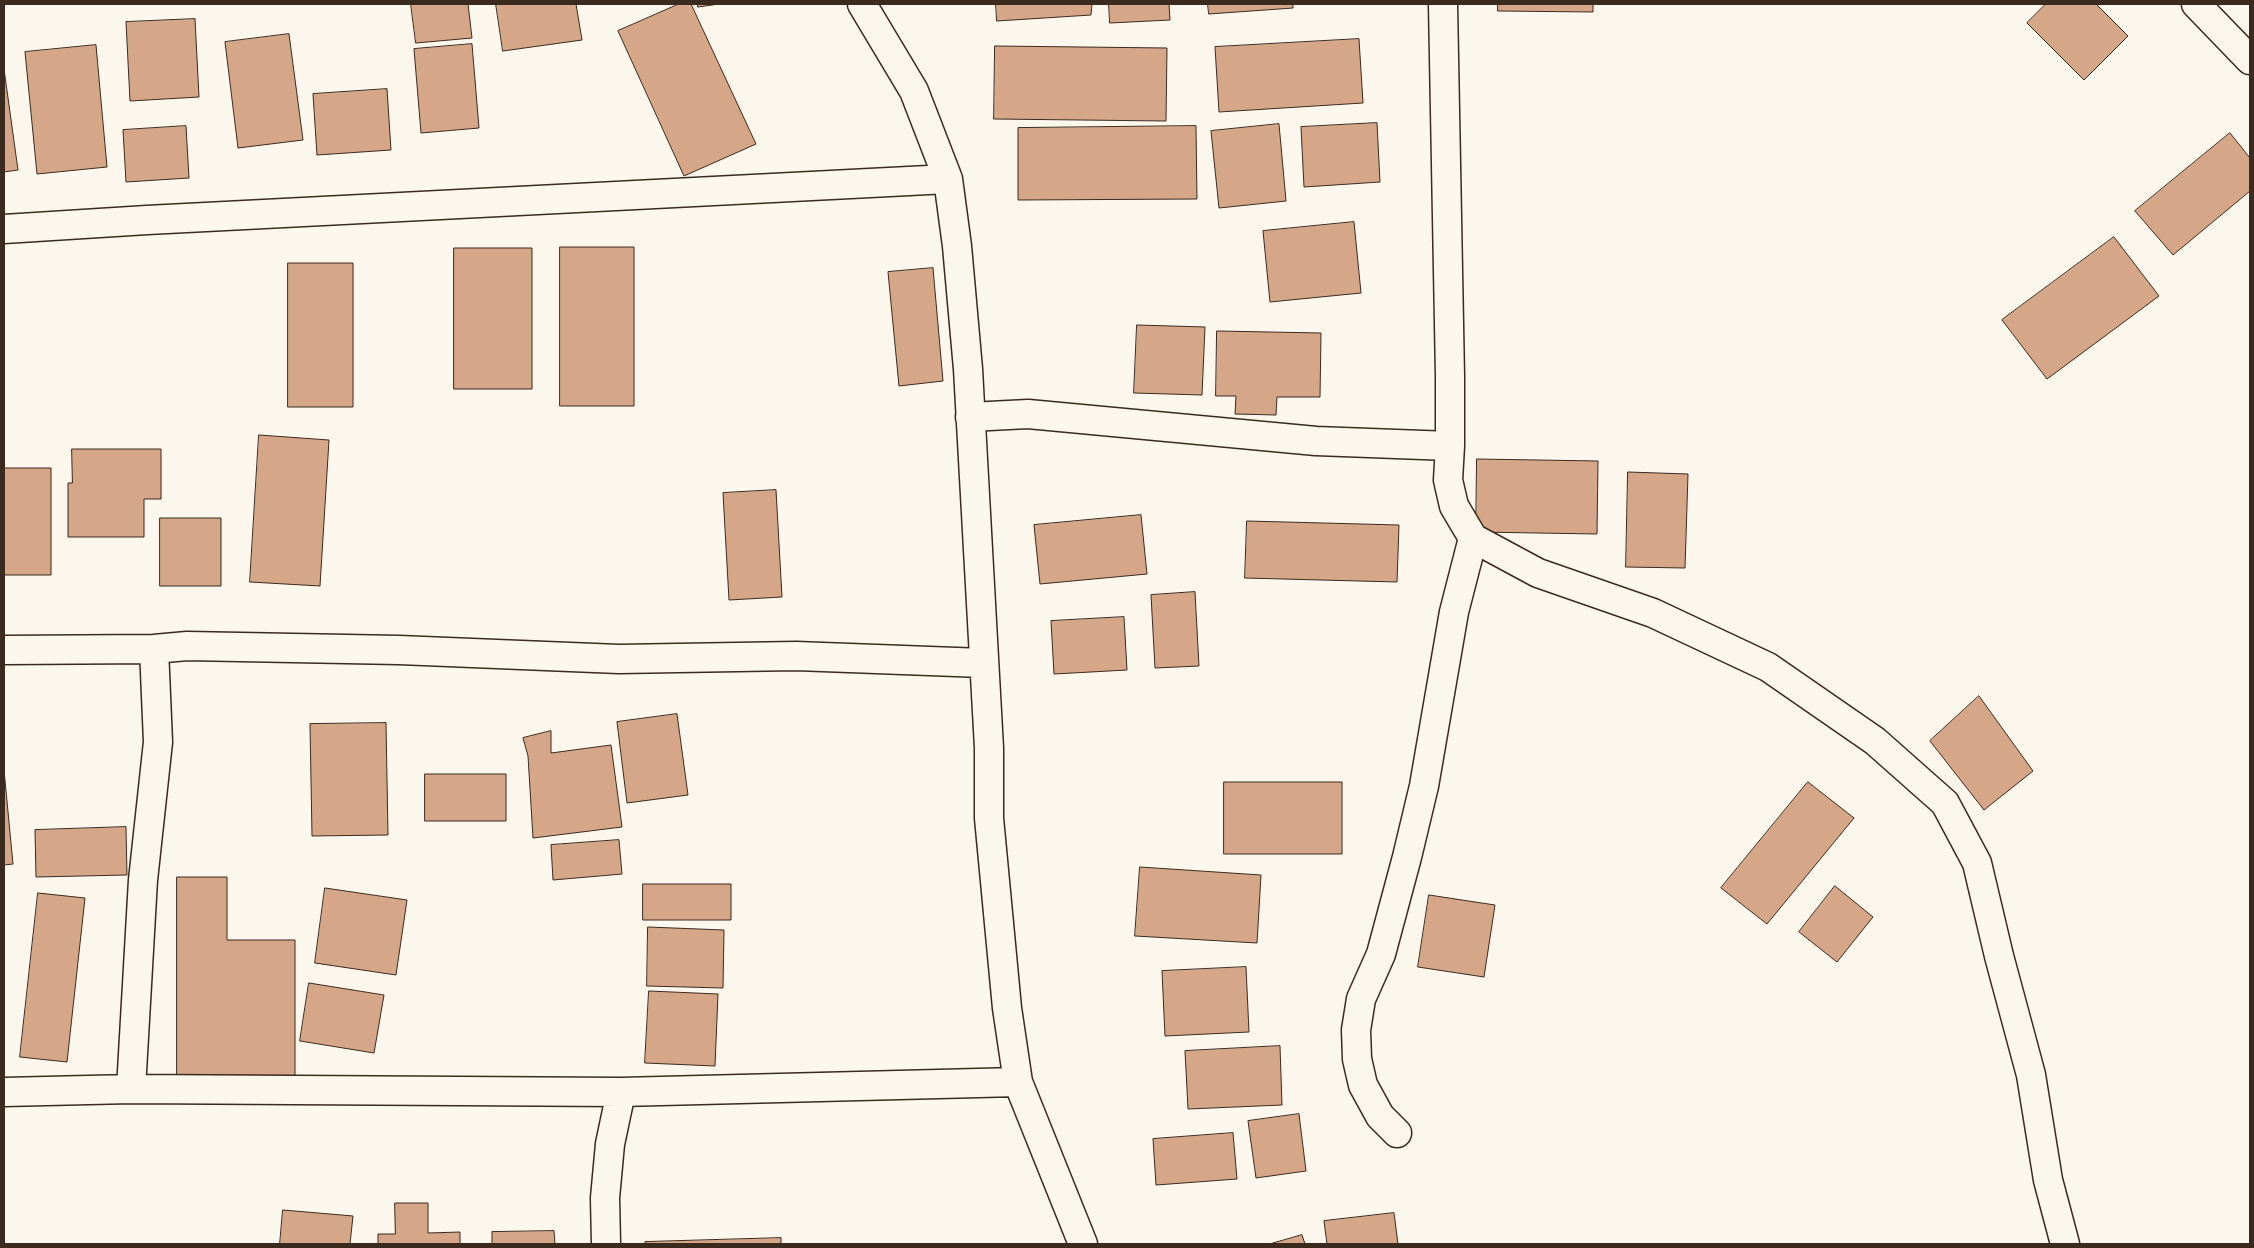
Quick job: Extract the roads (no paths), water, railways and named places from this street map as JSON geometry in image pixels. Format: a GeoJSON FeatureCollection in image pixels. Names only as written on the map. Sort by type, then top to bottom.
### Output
{"type":"FeatureCollection","features":[{"type":"Feature","properties":{"kind":"street"},"geometry":{"type":"LineString","coordinates":[[862,4],[914,91],[948,179],[957,246],[970,417],[989,748],[989,818],[1007,1008],[1018,1082],[1083,1244]]}},
{"type":"Feature","properties":{"kind":"street"},"geometry":{"type":"LineString","coordinates":[[1443,4],[1450,377],[1448,480],[1454,506],[1473,538],[1538,573],[1653,613],[1768,667],[1875,740],[1945,803],[1977,863],[1999,956],[2031,1075],[2048,1180],[2065,1244]]}},
{"type":"Feature","properties":{"kind":"street"},"geometry":{"type":"LineString","coordinates":[[2196,4],[2250,60]]}},
{"type":"Feature","properties":{"kind":"street"},"geometry":{"type":"LineString","coordinates":[[4,229],[948,179]]}},
{"type":"Feature","properties":{"kind":"street"},"geometry":{"type":"LineString","coordinates":[[970,417],[1028,414],[1316,441],[1450,446]]}},
{"type":"Feature","properties":{"kind":"street"},"geometry":{"type":"LineString","coordinates":[[1397,1133],[1380,1116],[1362,1085],[1357,1059],[1356,1030],[1361,999],[1380,954],[1412,840],[1424,786],[1454,612],[1473,538]]}},
{"type":"Feature","properties":{"kind":"street"},"geometry":{"type":"LineString","coordinates":[[4,650],[154,649],[187,646],[399,650],[619,658],[796,656],[983,663]]}},
{"type":"Feature","properties":{"kind":"street"},"geometry":{"type":"LineString","coordinates":[[131,1089],[143,880],[158,742],[154,649]]}},
{"type":"Feature","properties":{"kind":"street"},"geometry":{"type":"LineString","coordinates":[[4,1092],[131,1089],[621,1092],[1018,1082]]}},
{"type":"Feature","properties":{"kind":"street"},"geometry":{"type":"LineString","coordinates":[[606,1244],[605,1198],[607,1170],[610,1144],[621,1092]]}}]}
